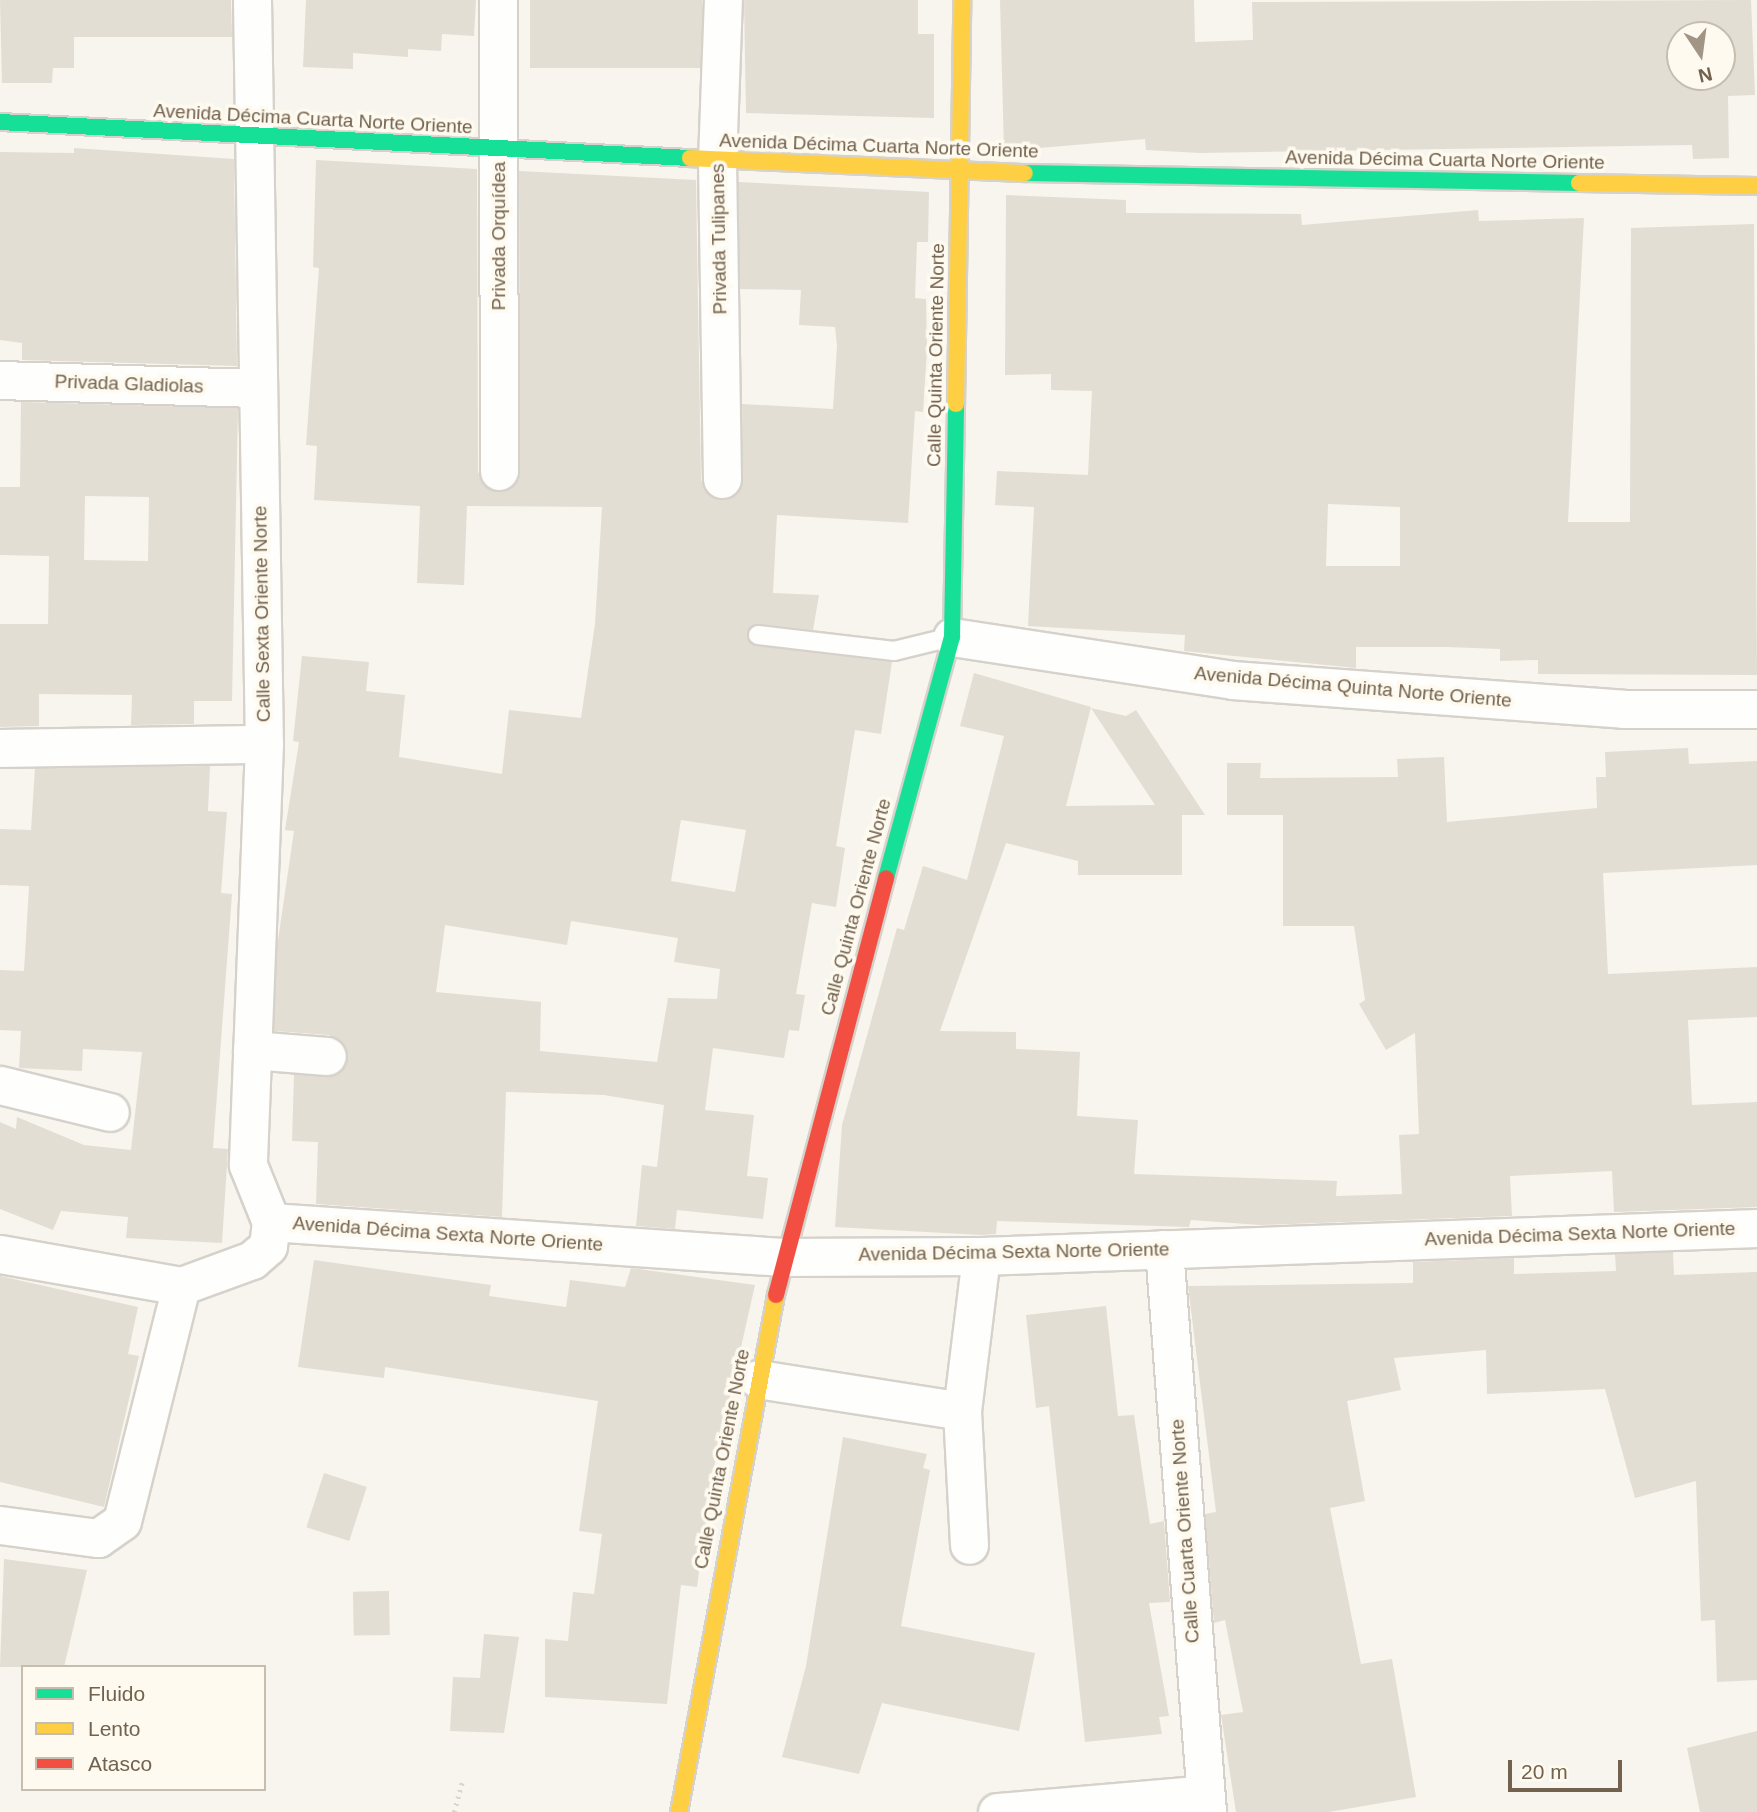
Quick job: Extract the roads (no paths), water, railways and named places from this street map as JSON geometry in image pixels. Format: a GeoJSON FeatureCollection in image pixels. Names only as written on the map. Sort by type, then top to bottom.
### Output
{"type":"FeatureCollection","features":[{"type":"Feature","properties":{"kind":"street","name":"Calle Sexta Oriente Norte"},"geometry":{"type":"LineString","coordinates":[[252,0],[264,744],[248,1165],[271,1222]]}},
{"type":"Feature","properties":{"kind":"street","name":"Privada Orquídea"},"geometry":{"type":"LineString","coordinates":[[498,0],[499,471]]}},
{"type":"Feature","properties":{"kind":"street","name":"Privada Tulipanes"},"geometry":{"type":"LineString","coordinates":[[722,479],[717,161],[723,0]]}},
{"type":"Feature","properties":{"kind":"street","name":"Calle Quinta Oriente Norte"},"geometry":{"type":"LineString","coordinates":[[679,1812],[758,1379],[783,1257],[952,637],[962,0]]}},
{"type":"Feature","properties":{"kind":"street","name":"Avenida Décima Cuarta Norte Oriente"},"geometry":{"type":"LineString","coordinates":[[0,122],[961,172],[1757,186]]}},
{"type":"Feature","properties":{"kind":"street","name":"Privada Gladiolas"},"geometry":{"type":"LineString","coordinates":[[0,380],[258,388]]}},
{"type":"Feature","properties":{"kind":"street","name":"Avenida Décima Quinta Norte Oriente"},"geometry":{"type":"LineString","coordinates":[[952,637],[1232,680],[1623,709],[1757,709]]}},
{"type":"Feature","properties":{"kind":"street"},"geometry":{"type":"LineString","coordinates":[[0,747],[264,744]]}},
{"type":"Feature","properties":{"kind":"street"},"geometry":{"type":"LineString","coordinates":[[252,1050],[327,1056]]}},
{"type":"Feature","properties":{"kind":"street"},"geometry":{"type":"LineString","coordinates":[[0,1085],[110,1112]]}},
{"type":"Feature","properties":{"kind":"street"},"geometry":{"type":"LineString","coordinates":[[0,1254],[181,1286],[252,1260],[268,1246],[271,1222]]}},
{"type":"Feature","properties":{"kind":"street","name":"Avenida Décima Sexta Norte Oriente"},"geometry":{"type":"LineString","coordinates":[[271,1222],[783,1257],[981,1256],[1757,1228]]}},
{"type":"Feature","properties":{"kind":"street","name":"Calle Cuarta Oriente Norte"},"geometry":{"type":"LineString","coordinates":[[1164,1249],[1206,1803]]}},
{"type":"Feature","properties":{"kind":"street"},"geometry":{"type":"LineString","coordinates":[[969,1545],[962,1410],[981,1256]]}},
{"type":"Feature","properties":{"kind":"street"},"geometry":{"type":"LineString","coordinates":[[0,1525],[98,1538],[122,1521],[181,1286]]}},
{"type":"Feature","properties":{"kind":"street"},"geometry":{"type":"LineString","coordinates":[[758,1379],[962,1410]]}},
{"type":"Feature","properties":{"kind":"street"},"geometry":{"type":"LineString","coordinates":[[997,1812],[1206,1803]]}},
{"type":"Feature","properties":{"kind":"lane"},"geometry":{"type":"LineString","coordinates":[[758,635],[894,651],[952,637]]}}]}
